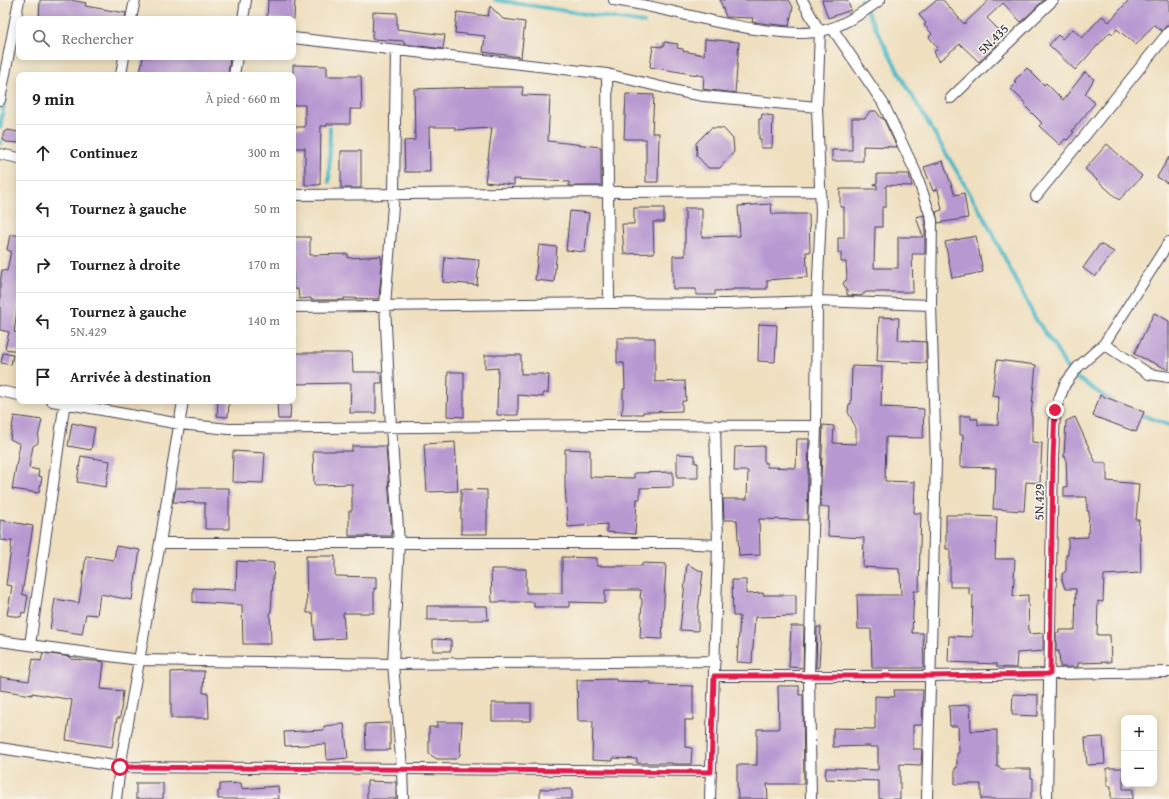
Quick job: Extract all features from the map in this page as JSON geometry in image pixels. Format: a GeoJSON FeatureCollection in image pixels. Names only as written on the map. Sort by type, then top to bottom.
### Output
{"type":"FeatureCollection","features":[{"type":"Feature","properties":{"kind":"street"},"geometry":{"type":"LineString","coordinates":[[0,100],[19,0]]}},
{"type":"Feature","properties":{"kind":"street"},"geometry":{"type":"LineString","coordinates":[[132,16],[135,0]]}},
{"type":"Feature","properties":{"kind":"street"},"geometry":{"type":"LineString","coordinates":[[243,16],[246,0]]}},
{"type":"Feature","properties":{"kind":"street"},"geometry":{"type":"LineString","coordinates":[[614,0],[633,1],[760,30],[796,33],[820,32],[832,28],[871,7],[880,0]]}},
{"type":"Feature","properties":{"kind":"street"},"geometry":{"type":"LineString","coordinates":[[802,0],[820,32],[818,107],[822,212],[817,301],[816,426],[809,675],[811,799]]}},
{"type":"Feature","properties":{"kind":"street","name":"5N.435"},"geometry":{"type":"LineString","coordinates":[[951,98],[1053,0]]}},
{"type":"Feature","properties":{"kind":"street"},"geometry":{"type":"LineString","coordinates":[[832,28],[883,103],[916,173],[932,220],[931,305],[936,461],[927,799]]}},
{"type":"Feature","properties":{"kind":"street"},"geometry":{"type":"LineString","coordinates":[[1036,196],[1169,32]]}},
{"type":"Feature","properties":{"kind":"street"},"geometry":{"type":"LineString","coordinates":[[296,38],[607,74],[689,93],[818,107]]}},
{"type":"Feature","properties":{"kind":"street"},"geometry":{"type":"LineString","coordinates":[[396,50],[394,194],[386,305],[398,543],[393,664],[402,769],[402,799]]}},
{"type":"Feature","properties":{"kind":"street"},"geometry":{"type":"LineString","coordinates":[[122,72],[124,60]]}},
{"type":"Feature","properties":{"kind":"street"},"geometry":{"type":"LineString","coordinates":[[234,72],[236,60]]}},
{"type":"Feature","properties":{"kind":"street"},"geometry":{"type":"LineString","coordinates":[[607,74],[609,303]]}},
{"type":"Feature","properties":{"kind":"street"},"geometry":{"type":"LineString","coordinates":[[0,154],[16,157]]}},
{"type":"Feature","properties":{"kind":"street"},"geometry":{"type":"LineString","coordinates":[[296,196],[821,191]]}},
{"type":"Feature","properties":{"kind":"street","name":"5N.429"},"geometry":{"type":"LineString","coordinates":[[1047,799],[1055,410],[1065,384],[1078,367],[1104,344],[1169,242]]}},
{"type":"Feature","properties":{"kind":"street"},"geometry":{"type":"LineString","coordinates":[[296,307],[609,303],[726,304],[817,301],[931,305]]}},
{"type":"Feature","properties":{"kind":"street"},"geometry":{"type":"LineString","coordinates":[[1104,344],[1149,374],[1169,377]]}},
{"type":"Feature","properties":{"kind":"street"},"geometry":{"type":"LineString","coordinates":[[0,391],[16,394]]}},
{"type":"Feature","properties":{"kind":"street"},"geometry":{"type":"LineString","coordinates":[[30,645],[65,404]]}},
{"type":"Feature","properties":{"kind":"street"},"geometry":{"type":"LineString","coordinates":[[75,404],[180,424],[229,429],[606,425],[816,426]]}},
{"type":"Feature","properties":{"kind":"street"},"geometry":{"type":"LineString","coordinates":[[116,799],[120,767],[160,543],[183,404]]}},
{"type":"Feature","properties":{"kind":"street"},"geometry":{"type":"LineString","coordinates":[[710,799],[718,545],[715,425]]}},
{"type":"Feature","properties":{"kind":"street"},"geometry":{"type":"LineString","coordinates":[[160,543],[676,543],[718,545]]}},
{"type":"Feature","properties":{"kind":"street"},"geometry":{"type":"LineString","coordinates":[[0,641],[139,660],[393,664],[715,661]]}},
{"type":"Feature","properties":{"kind":"street"},"geometry":{"type":"LineString","coordinates":[[714,676],[930,676],[1169,672]]}},
{"type":"Feature","properties":{"kind":"street"},"geometry":{"type":"LineString","coordinates":[[0,748],[120,767],[711,772]]}},
{"type":"Feature","properties":{"kind":"building"},"geometry":{"type":"Polygon","coordinates":[[[40,0],[71,0],[86,3],[85,6],[126,13],[126,16],[39,16],[40,0]]]}},
{"type":"Feature","properties":{"kind":"building"},"geometry":{"type":"Polygon","coordinates":[[[268,0],[295,0],[294,16],[267,16],[268,0]]]}},
{"type":"Feature","properties":{"kind":"building"},"geometry":{"type":"Polygon","coordinates":[[[720,0],[789,0],[793,7],[789,26],[752,22],[753,18],[726,17],[720,0]]]}},
{"type":"Feature","properties":{"kind":"building"},"geometry":{"type":"Polygon","coordinates":[[[822,0],[847,0],[851,10],[828,18],[822,0]]]}},
{"type":"Feature","properties":{"kind":"building"},"geometry":{"type":"Polygon","coordinates":[[[937,0],[943,0],[964,24],[989,0],[1044,0],[1021,22],[1003,3],[987,18],[1004,35],[996,43],[997,45],[979,62],[960,44],[939,61],[934,52],[938,48],[929,37],[932,34],[924,25],[926,23],[919,15],[937,0]]]}},
{"type":"Feature","properties":{"kind":"building"},"geometry":{"type":"Polygon","coordinates":[[[1129,0],[1169,0],[1169,26],[1166,26],[1162,31],[1154,25],[1136,45],[1117,29],[1113,34],[1110,32],[1075,70],[1049,45],[1058,35],[1062,39],[1073,29],[1082,38],[1102,16],[1109,22],[1129,0]]]}},
{"type":"Feature","properties":{"kind":"building"},"geometry":{"type":"Polygon","coordinates":[[[490,6],[503,19],[525,22],[521,57],[483,52],[485,36],[455,33],[457,12],[488,16],[490,6]]]}},
{"type":"Feature","properties":{"kind":"building"},"geometry":{"type":"Polygon","coordinates":[[[373,12],[397,13],[397,29],[445,35],[443,49],[404,44],[404,41],[372,39],[373,12]]]}},
{"type":"Feature","properties":{"kind":"building"},"geometry":{"type":"Polygon","coordinates":[[[705,39],[739,42],[735,93],[703,89],[704,76],[650,67],[653,46],[662,47],[662,45],[664,46],[664,42],[678,44],[677,48],[683,49],[683,51],[704,55],[705,39]]]}},
{"type":"Feature","properties":{"kind":"building"},"geometry":{"type":"Polygon","coordinates":[[[142,60],[230,60],[228,72],[140,72],[142,60]]]}},
{"type":"Feature","properties":{"kind":"building"},"geometry":{"type":"Polygon","coordinates":[[[293,65],[327,66],[327,76],[361,76],[362,109],[350,109],[350,124],[327,124],[327,126],[321,126],[320,185],[305,185],[305,148],[296,148],[296,127],[305,127],[305,105],[296,105],[296,72],[293,72],[293,65]]]}},
{"type":"Feature","properties":{"kind":"building"},"geometry":{"type":"Polygon","coordinates":[[[1027,68],[1044,85],[1046,83],[1063,100],[1085,72],[1094,79],[1085,94],[1095,103],[1072,131],[1074,132],[1060,145],[1039,126],[1042,123],[1011,89],[1016,83],[1014,81],[1027,68]]]}},
{"type":"Feature","properties":{"kind":"building"},"geometry":{"type":"Polygon","coordinates":[[[523,87],[522,95],[550,96],[548,141],[601,147],[601,186],[569,186],[569,182],[514,179],[514,185],[485,182],[492,128],[455,130],[455,127],[429,127],[430,172],[405,172],[404,141],[415,140],[414,89],[523,87]]]}},
{"type":"Feature","properties":{"kind":"building"},"geometry":{"type":"Polygon","coordinates":[[[626,94],[654,95],[652,133],[659,133],[658,182],[646,182],[646,139],[624,139],[626,94]]]}},
{"type":"Feature","properties":{"kind":"building"},"geometry":{"type":"Polygon","coordinates":[[[870,111],[876,111],[881,118],[883,118],[897,147],[863,146],[863,161],[832,161],[832,150],[852,150],[852,118],[865,118],[870,111]]]}},
{"type":"Feature","properties":{"kind":"building"},"geometry":{"type":"Polygon","coordinates":[[[762,114],[773,116],[772,148],[761,148],[761,139],[759,139],[759,119],[761,119],[762,114]]]}},
{"type":"Feature","properties":{"kind":"building"},"geometry":{"type":"Polygon","coordinates":[[[711,128],[723,128],[733,139],[734,152],[720,168],[708,168],[697,156],[696,143],[711,128]]]}},
{"type":"Feature","properties":{"kind":"building"},"geometry":{"type":"Polygon","coordinates":[[[7,130],[16,132],[16,143],[6,142],[3,139],[3,133],[7,130]]]}},
{"type":"Feature","properties":{"kind":"building"},"geometry":{"type":"Polygon","coordinates":[[[1107,144],[1142,176],[1119,200],[1085,169],[1107,144]]]}},
{"type":"Feature","properties":{"kind":"building"},"geometry":{"type":"Polygon","coordinates":[[[341,151],[361,151],[361,188],[341,188],[341,151]]]}},
{"type":"Feature","properties":{"kind":"building"},"geometry":{"type":"Polygon","coordinates":[[[1169,157],[1169,184],[1157,177],[1169,157]]]}},
{"type":"Feature","properties":{"kind":"building"},"geometry":{"type":"Polygon","coordinates":[[[943,161],[955,195],[964,193],[968,218],[938,223],[936,212],[942,210],[938,189],[933,191],[924,167],[943,161]]]}},
{"type":"Feature","properties":{"kind":"building"},"geometry":{"type":"Polygon","coordinates":[[[877,174],[909,174],[912,186],[886,185],[886,207],[882,207],[882,227],[875,227],[874,268],[898,268],[898,237],[923,237],[916,217],[924,215],[925,254],[912,254],[913,292],[866,292],[861,296],[847,295],[847,291],[843,283],[847,279],[846,262],[841,262],[841,253],[838,253],[838,238],[844,238],[844,207],[840,207],[840,189],[877,189],[877,185],[874,184],[877,183],[877,174]]]}},
{"type":"Feature","properties":{"kind":"building"},"geometry":{"type":"Polygon","coordinates":[[[771,204],[772,214],[809,214],[810,252],[806,252],[808,277],[767,280],[767,289],[733,289],[715,291],[715,295],[696,295],[696,289],[673,289],[673,256],[685,256],[685,208],[702,208],[702,237],[740,236],[738,206],[771,204]]]}},
{"type":"Feature","properties":{"kind":"building"},"geometry":{"type":"Polygon","coordinates":[[[634,208],[664,208],[664,222],[653,222],[654,253],[624,254],[622,224],[634,224],[634,208]]]}},
{"type":"Feature","properties":{"kind":"building"},"geometry":{"type":"Polygon","coordinates":[[[570,211],[589,213],[585,252],[566,250],[570,211]]]}},
{"type":"Feature","properties":{"kind":"building"},"geometry":{"type":"Polygon","coordinates":[[[10,235],[16,235],[16,318],[14,332],[16,332],[16,351],[5,349],[9,332],[0,330],[0,283],[2,270],[7,271],[11,251],[7,250],[10,235]]]}},
{"type":"Feature","properties":{"kind":"building"},"geometry":{"type":"Polygon","coordinates":[[[976,236],[983,272],[952,278],[945,242],[976,236]]]}},
{"type":"Feature","properties":{"kind":"building"},"geometry":{"type":"Polygon","coordinates":[[[296,237],[310,237],[310,255],[348,254],[348,258],[381,256],[382,266],[379,299],[299,299],[298,289],[296,289],[296,237]]]}},
{"type":"Feature","properties":{"kind":"building"},"geometry":{"type":"Polygon","coordinates":[[[1100,244],[1114,252],[1095,277],[1083,268],[1100,244]]]}},
{"type":"Feature","properties":{"kind":"building"},"geometry":{"type":"Polygon","coordinates":[[[539,245],[557,247],[554,282],[535,280],[539,245]]]}},
{"type":"Feature","properties":{"kind":"building"},"geometry":{"type":"Polygon","coordinates":[[[445,257],[479,260],[477,285],[443,282],[445,257]]]}},
{"type":"Feature","properties":{"kind":"building"},"geometry":{"type":"Polygon","coordinates":[[[1154,313],[1169,321],[1169,370],[1134,354],[1154,313]]]}},
{"type":"Feature","properties":{"kind":"building"},"geometry":{"type":"Polygon","coordinates":[[[879,317],[899,318],[898,340],[926,342],[926,363],[877,361],[879,317]]]}},
{"type":"Feature","properties":{"kind":"building"},"geometry":{"type":"Polygon","coordinates":[[[759,324],[777,325],[775,362],[758,361],[759,324]]]}},
{"type":"Feature","properties":{"kind":"building"},"geometry":{"type":"Polygon","coordinates":[[[617,338],[655,338],[655,382],[685,381],[686,401],[682,401],[682,411],[621,414],[623,408],[623,389],[625,389],[624,363],[617,363],[617,338]]]}},
{"type":"Feature","properties":{"kind":"building"},"geometry":{"type":"Polygon","coordinates":[[[3,353],[13,355],[11,365],[1,363],[3,353]]]}},
{"type":"Feature","properties":{"kind":"building"},"geometry":{"type":"Polygon","coordinates":[[[296,353],[352,353],[353,372],[382,372],[382,383],[376,383],[376,413],[350,413],[351,383],[296,384],[296,353]]]}},
{"type":"Feature","properties":{"kind":"building"},"geometry":{"type":"Polygon","coordinates":[[[485,355],[521,355],[521,374],[549,375],[548,393],[543,393],[543,397],[518,395],[518,415],[497,415],[498,368],[485,369],[485,355]]]}},
{"type":"Feature","properties":{"kind":"building"},"geometry":{"type":"Polygon","coordinates":[[[997,360],[1036,365],[1031,416],[1032,442],[1042,443],[1040,483],[1026,482],[1024,511],[993,509],[996,468],[960,467],[963,435],[960,435],[960,416],[971,416],[971,419],[978,419],[978,425],[998,425],[999,397],[992,396],[997,360]]]}},
{"type":"Feature","properties":{"kind":"building"},"geometry":{"type":"Polygon","coordinates":[[[852,366],[882,367],[881,407],[924,409],[923,438],[886,437],[885,481],[915,482],[914,513],[921,513],[919,591],[914,591],[912,633],[923,633],[924,668],[872,668],[871,629],[858,629],[857,595],[901,595],[899,569],[863,567],[864,538],[828,536],[829,507],[820,507],[823,425],[834,426],[833,443],[856,444],[856,428],[848,412],[849,404],[851,404],[852,366]]]}},
{"type":"Feature","properties":{"kind":"building"},"geometry":{"type":"Polygon","coordinates":[[[448,372],[464,372],[464,417],[447,416],[448,372]]]}},
{"type":"Feature","properties":{"kind":"building"},"geometry":{"type":"Polygon","coordinates":[[[1100,395],[1144,412],[1136,432],[1093,416],[1100,395]]]}},
{"type":"Feature","properties":{"kind":"building"},"geometry":{"type":"Polygon","coordinates":[[[218,404],[229,404],[228,417],[217,416],[218,404]]]}},
{"type":"Feature","properties":{"kind":"building"},"geometry":{"type":"Polygon","coordinates":[[[277,404],[291,404],[290,419],[278,419],[277,404]]]}},
{"type":"Feature","properties":{"kind":"building"},"geometry":{"type":"Polygon","coordinates":[[[14,416],[42,420],[38,443],[33,446],[29,468],[39,470],[38,476],[42,477],[39,493],[12,489],[20,444],[10,439],[14,416]]]}},
{"type":"Feature","properties":{"kind":"building"},"geometry":{"type":"Polygon","coordinates":[[[1075,417],[1096,463],[1107,463],[1107,481],[1139,484],[1136,520],[1139,520],[1138,533],[1140,533],[1141,573],[1104,575],[1103,602],[1098,601],[1097,635],[1110,635],[1111,662],[1078,663],[1078,667],[1060,667],[1059,651],[1056,651],[1056,633],[1059,633],[1059,630],[1075,630],[1076,589],[1065,589],[1062,580],[1062,574],[1066,571],[1068,538],[1088,537],[1089,511],[1087,511],[1087,497],[1064,497],[1064,487],[1067,487],[1066,457],[1064,457],[1066,421],[1075,417]]]}},
{"type":"Feature","properties":{"kind":"building"},"geometry":{"type":"Polygon","coordinates":[[[72,423],[95,428],[91,450],[68,446],[72,423]]]}},
{"type":"Feature","properties":{"kind":"building"},"geometry":{"type":"Polygon","coordinates":[[[797,439],[809,439],[807,520],[759,519],[760,555],[739,556],[737,520],[724,520],[723,499],[747,499],[748,471],[734,471],[735,447],[764,446],[764,463],[767,463],[767,467],[796,468],[797,439]]]}},
{"type":"Feature","properties":{"kind":"building"},"geometry":{"type":"Polygon","coordinates":[[[455,442],[458,491],[427,492],[424,444],[455,442]]]}},
{"type":"Feature","properties":{"kind":"building"},"geometry":{"type":"Polygon","coordinates":[[[352,446],[386,446],[392,536],[349,536],[349,511],[352,511],[352,484],[314,485],[313,451],[352,451],[352,446]]]}},
{"type":"Feature","properties":{"kind":"building"},"geometry":{"type":"Polygon","coordinates":[[[565,449],[590,450],[590,477],[634,478],[634,473],[673,472],[673,487],[640,488],[640,499],[637,499],[635,534],[607,532],[607,524],[568,527],[565,486],[565,449]]]}},
{"type":"Feature","properties":{"kind":"building"},"geometry":{"type":"Polygon","coordinates":[[[233,451],[265,453],[263,483],[232,482],[233,451]]]}},
{"type":"Feature","properties":{"kind":"building"},"geometry":{"type":"Polygon","coordinates":[[[677,454],[695,455],[695,463],[698,463],[698,478],[677,478],[677,454]]]}},
{"type":"Feature","properties":{"kind":"building"},"geometry":{"type":"Polygon","coordinates":[[[81,456],[110,461],[106,487],[77,482],[81,456]]]}},
{"type":"Feature","properties":{"kind":"building"},"geometry":{"type":"Polygon","coordinates":[[[176,488],[229,488],[229,529],[205,529],[205,503],[173,502],[176,488]]]}},
{"type":"Feature","properties":{"kind":"building"},"geometry":{"type":"Polygon","coordinates":[[[461,489],[487,490],[487,534],[461,534],[461,489]]]}},
{"type":"Feature","properties":{"kind":"building"},"geometry":{"type":"Polygon","coordinates":[[[946,515],[997,517],[995,559],[1015,559],[1013,596],[1028,595],[1029,634],[1043,633],[1043,651],[1017,653],[1016,668],[997,667],[997,664],[948,662],[949,636],[972,637],[973,594],[969,595],[969,587],[950,587],[950,549],[946,549],[946,515]]]}},
{"type":"Feature","properties":{"kind":"building"},"geometry":{"type":"Polygon","coordinates":[[[0,520],[33,526],[22,594],[28,596],[25,613],[22,612],[21,617],[7,615],[12,586],[6,585],[12,541],[0,540],[0,520]]]}},
{"type":"Feature","properties":{"kind":"building"},"geometry":{"type":"Polygon","coordinates":[[[116,546],[140,550],[132,600],[100,594],[97,615],[86,614],[82,634],[50,629],[55,599],[79,603],[86,556],[114,560],[116,546]]]}},
{"type":"Feature","properties":{"kind":"building"},"geometry":{"type":"Polygon","coordinates":[[[306,556],[335,556],[335,576],[376,577],[376,589],[374,588],[374,613],[343,613],[345,638],[315,640],[313,613],[307,613],[306,556]]]}},
{"type":"Feature","properties":{"kind":"building"},"geometry":{"type":"Polygon","coordinates":[[[562,557],[597,558],[597,566],[642,566],[642,563],[666,564],[662,639],[640,638],[641,590],[605,590],[605,603],[569,602],[569,607],[534,607],[534,602],[492,602],[491,569],[526,569],[526,593],[562,593],[562,557]]]}},
{"type":"Feature","properties":{"kind":"building"},"geometry":{"type":"Polygon","coordinates":[[[237,561],[274,563],[270,612],[271,644],[243,644],[242,605],[193,602],[193,588],[236,590],[237,561]]]}},
{"type":"Feature","properties":{"kind":"building"},"geometry":{"type":"Polygon","coordinates":[[[687,564],[703,572],[698,610],[698,631],[680,630],[687,564]]]}},
{"type":"Feature","properties":{"kind":"building"},"geometry":{"type":"Polygon","coordinates":[[[732,580],[746,580],[746,594],[763,593],[763,595],[796,595],[796,616],[755,617],[752,663],[737,662],[740,616],[733,616],[732,580]]]}},
{"type":"Feature","properties":{"kind":"building"},"geometry":{"type":"Polygon","coordinates":[[[427,606],[487,606],[488,620],[427,620],[427,606]]]}},
{"type":"Feature","properties":{"kind":"building"},"geometry":{"type":"Polygon","coordinates":[[[791,626],[804,626],[803,668],[789,667],[791,626]]]}},
{"type":"Feature","properties":{"kind":"building"},"geometry":{"type":"Polygon","coordinates":[[[817,627],[821,627],[819,668],[816,668],[817,627]]]}},
{"type":"Feature","properties":{"kind":"building"},"geometry":{"type":"Polygon","coordinates":[[[433,639],[451,640],[451,651],[433,651],[433,639]]]}},
{"type":"Feature","properties":{"kind":"building"},"geometry":{"type":"Polygon","coordinates":[[[43,653],[71,657],[71,659],[104,662],[101,689],[123,691],[120,718],[117,718],[112,747],[66,740],[72,700],[32,693],[32,695],[0,690],[0,677],[29,681],[33,659],[41,661],[43,653]]]}},
{"type":"Feature","properties":{"kind":"building"},"geometry":{"type":"Polygon","coordinates":[[[204,671],[203,693],[208,693],[209,718],[171,718],[171,672],[204,671]]]}},
{"type":"Feature","properties":{"kind":"building"},"geometry":{"type":"Polygon","coordinates":[[[616,679],[616,681],[651,682],[651,685],[693,686],[693,720],[685,720],[685,747],[692,748],[691,764],[637,763],[637,759],[613,758],[613,761],[592,760],[593,721],[578,721],[577,680],[616,679]]]}},
{"type":"Feature","properties":{"kind":"building"},"geometry":{"type":"Polygon","coordinates":[[[778,686],[799,686],[799,695],[803,695],[804,784],[767,784],[768,799],[738,799],[737,765],[757,765],[757,729],[779,729],[778,686]]]}},
{"type":"Feature","properties":{"kind":"building"},"geometry":{"type":"Polygon","coordinates":[[[894,690],[923,690],[922,725],[913,725],[913,749],[922,749],[921,765],[900,764],[900,799],[879,799],[879,781],[825,779],[826,768],[878,770],[878,747],[833,747],[833,728],[875,729],[875,696],[895,697],[894,690]]]}},
{"type":"Feature","properties":{"kind":"building"},"geometry":{"type":"Polygon","coordinates":[[[1013,694],[1038,695],[1038,716],[1012,715],[1013,694]]]}},
{"type":"Feature","properties":{"kind":"building"},"geometry":{"type":"Polygon","coordinates":[[[492,703],[531,703],[531,721],[492,721],[492,703]]]}},
{"type":"Feature","properties":{"kind":"building"},"geometry":{"type":"Polygon","coordinates":[[[970,705],[971,731],[997,730],[997,767],[1000,767],[1000,769],[1031,769],[1033,791],[1031,791],[1031,799],[981,799],[981,784],[955,784],[955,768],[957,768],[957,753],[959,753],[958,726],[950,726],[949,706],[970,705]]]}},
{"type":"Feature","properties":{"kind":"building"},"geometry":{"type":"Polygon","coordinates":[[[437,722],[462,722],[460,755],[456,759],[437,759],[429,754],[429,727],[437,727],[437,722]]]}},
{"type":"Feature","properties":{"kind":"building"},"geometry":{"type":"Polygon","coordinates":[[[390,723],[390,750],[366,750],[365,724],[390,723]]]}},
{"type":"Feature","properties":{"kind":"building"},"geometry":{"type":"Polygon","coordinates":[[[344,724],[348,758],[327,760],[326,744],[285,746],[284,732],[324,730],[324,726],[344,724]]]}},
{"type":"Feature","properties":{"kind":"building"},"geometry":{"type":"Polygon","coordinates":[[[1103,737],[1105,764],[1087,765],[1085,738],[1103,737]]]}},
{"type":"Feature","properties":{"kind":"building"},"geometry":{"type":"Polygon","coordinates":[[[1107,768],[1121,768],[1121,787],[1123,787],[1123,789],[1133,789],[1133,799],[1111,799],[1111,786],[1107,786],[1107,768]]]}},
{"type":"Feature","properties":{"kind":"building"},"geometry":{"type":"Polygon","coordinates":[[[367,781],[396,782],[396,799],[367,799],[367,781]]]}},
{"type":"Feature","properties":{"kind":"building"},"geometry":{"type":"Polygon","coordinates":[[[136,783],[163,783],[163,799],[136,799],[136,783]]]}},
{"type":"Feature","properties":{"kind":"building"},"geometry":{"type":"Polygon","coordinates":[[[241,783],[242,789],[278,786],[279,799],[218,799],[220,784],[241,783]]]}},
{"type":"Feature","properties":{"kind":"building"},"geometry":{"type":"Polygon","coordinates":[[[540,789],[572,789],[572,799],[540,799],[540,789]]]}},
{"type":"Feature","properties":{"kind":"waterway"},"geometry":{"type":"LineString","coordinates":[[495,0],[644,23]]}},
{"type":"Feature","properties":{"kind":"waterway"},"geometry":{"type":"LineString","coordinates":[[861,0],[904,82],[986,221],[1035,318],[1055,347],[1066,367],[1077,378],[1110,400]]}},
{"type":"Feature","properties":{"kind":"waterway"},"geometry":{"type":"LineString","coordinates":[[0,128],[5,98]]}},
{"type":"Feature","properties":{"kind":"waterway"},"geometry":{"type":"LineString","coordinates":[[329,182],[330,128]]}},
{"type":"Feature","properties":{"kind":"waterway"},"geometry":{"type":"LineString","coordinates":[[1139,414],[1169,425]]}},
{"type":"Feature","properties":{"kind":"route"},"geometry":{"type":"LineString","coordinates":[[120,767],[711,772],[714,676],[930,676],[1050,674],[1055,410]]}}]}
